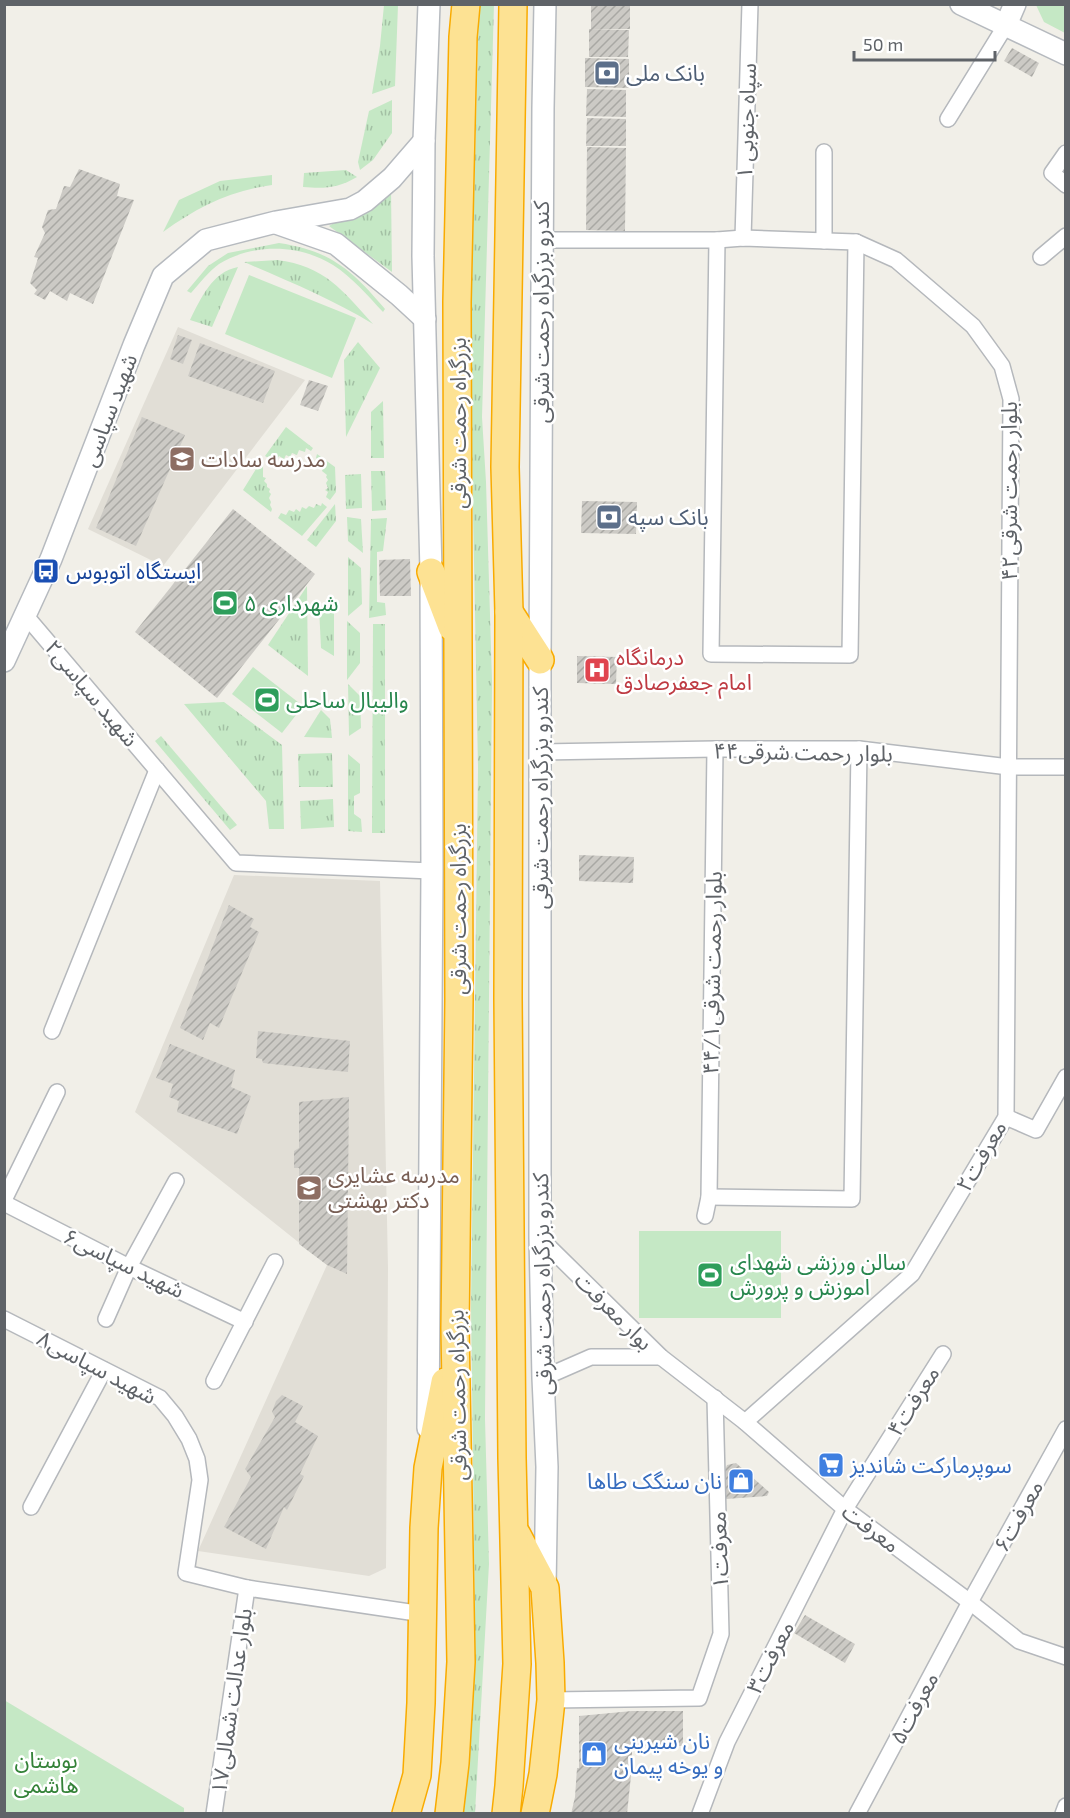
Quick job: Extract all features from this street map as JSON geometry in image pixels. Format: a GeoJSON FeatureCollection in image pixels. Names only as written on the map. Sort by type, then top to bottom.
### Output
{"type":"FeatureCollection","features":[{"type":"Feature","properties":{"kind":"highway","name":"بزرگراه رحمت شرقی"},"geometry":{"type":"LineString","coordinates":[[449,1814],[461,1662],[455,1328],[459,999],[457,302],[466,4]]}},
{"type":"Feature","properties":{"kind":"highway"},"geometry":{"type":"LineString","coordinates":[[506,1814],[517,1664],[508,998],[509,612],[506,467],[513,4]]}},
{"type":"Feature","properties":{"kind":"highway"},"geometry":{"type":"LineString","coordinates":[[431,572],[458,643]]}},
{"type":"Feature","properties":{"kind":"highway"},"geometry":{"type":"LineString","coordinates":[[509,612],[540,660]]}},
{"type":"Feature","properties":{"kind":"highway"},"geometry":{"type":"LineString","coordinates":[[406,1814],[417,1775],[421,1703],[424,1528],[428,1468],[455,1328]]}},
{"type":"Feature","properties":{"kind":"highway"},"geometry":{"type":"LineString","coordinates":[[514,1528],[545,1588],[551,1700],[543,1774],[535,1814]]}},
{"type":"Feature","properties":{"kind":"highway"},"geometry":{"type":"LineString","coordinates":[[517,1664],[545,1588]]}},
{"type":"Feature","properties":{"kind":"main road"},"geometry":{"type":"LineString","coordinates":[[428,1468],[427,1345],[432,871],[431,572],[423,256],[429,4]]}},
{"type":"Feature","properties":{"kind":"main road"},"geometry":{"type":"LineString","coordinates":[[961,4],[1065,54]]}},
{"type":"Feature","properties":{"kind":"main road"},"geometry":{"type":"LineString","coordinates":[[1006,26],[1015,4]]}},
{"type":"Feature","properties":{"kind":"main road","name":"کندرو بزرگراه رحمت شرقی"},"geometry":{"type":"LineString","coordinates":[[544,7],[540,660],[540,1238],[547,1467],[545,1588]]}},
{"type":"Feature","properties":{"kind":"main road","name":"شهید سپاسی"},"geometry":{"type":"LineString","coordinates":[[4,661],[51,559],[163,276],[206,240],[276,222],[350,209],[365,201],[392,178],[424,141]]}},
{"type":"Feature","properties":{"kind":"main road"},"geometry":{"type":"LineString","coordinates":[[276,222],[336,244],[399,295],[425,320]]}},
{"type":"Feature","properties":{"kind":"street","name":"۱ سپاه جنوبی"},"geometry":{"type":"LineString","coordinates":[[743,238],[750,4]]}},
{"type":"Feature","properties":{"kind":"street"},"geometry":{"type":"LineString","coordinates":[[948,119],[1006,26]]}},
{"type":"Feature","properties":{"kind":"street"},"geometry":{"type":"LineString","coordinates":[[824,152],[824,241]]}},
{"type":"Feature","properties":{"kind":"street"},"geometry":{"type":"LineString","coordinates":[[1065,153],[1052,173],[1065,185]]}},
{"type":"Feature","properties":{"kind":"street"},"geometry":{"type":"LineString","coordinates":[[1041,257],[1065,236]]}},
{"type":"Feature","properties":{"kind":"street","name":"بلوار رحمت شرقی۴۲"},"geometry":{"type":"LineString","coordinates":[[542,240],[743,238],[856,242],[896,260],[973,326],[1002,366],[1011,399],[1009,767]]}},
{"type":"Feature","properties":{"kind":"street"},"geometry":{"type":"LineString","coordinates":[[717,240],[711,654],[850,655],[856,242]]}},
{"type":"Feature","properties":{"kind":"street","name":"شهید سپاسی۲"},"geometry":{"type":"LineString","coordinates":[[26,616],[237,863],[432,871]]}},
{"type":"Feature","properties":{"kind":"street","name":"بلوار رحمت شرقی۴۴/۱"},"geometry":{"type":"LineString","coordinates":[[705,1216],[709,1197],[715,749]]}},
{"type":"Feature","properties":{"kind":"street"},"geometry":{"type":"LineString","coordinates":[[709,1197],[852,1200],[859,749]]}},
{"type":"Feature","properties":{"kind":"street","name":"۴۴بلوار رحمت شرقی"},"geometry":{"type":"LineString","coordinates":[[541,752],[859,749],[1009,767],[1065,767]]}},
{"type":"Feature","properties":{"kind":"street","name":"معرفت۲"},"geometry":{"type":"LineString","coordinates":[[745,1422],[912,1274],[1006,1117],[1009,767]]}},
{"type":"Feature","properties":{"kind":"street"},"geometry":{"type":"LineString","coordinates":[[51,1031],[157,770]]}},
{"type":"Feature","properties":{"kind":"street"},"geometry":{"type":"LineString","coordinates":[[1006,1117],[1036,1130],[1065,1077]]}},
{"type":"Feature","properties":{"kind":"street"},"geometry":{"type":"LineString","coordinates":[[4,1202],[57,1092]]}},
{"type":"Feature","properties":{"kind":"street"},"geometry":{"type":"LineString","coordinates":[[106,1319],[129,1267],[176,1181]]}},
{"type":"Feature","properties":{"kind":"street","name":"شهید سپاسی۶"},"geometry":{"type":"LineString","coordinates":[[4,1202],[129,1267],[244,1322]]}},
{"type":"Feature","properties":{"kind":"street","name":"بوار معرفت"},"geometry":{"type":"LineString","coordinates":[[540,1238],[661,1358]]}},
{"type":"Feature","properties":{"kind":"street"},"geometry":{"type":"LineString","coordinates":[[214,1381],[275,1262]]}},
{"type":"Feature","properties":{"kind":"street","name":"شهید سپاسی۸"},"geometry":{"type":"LineString","coordinates":[[4,1320],[160,1398],[176,1416],[193,1449],[200,1480],[186,1573],[247,1588]]}},
{"type":"Feature","properties":{"kind":"street","name":"معرفت۴"},"geometry":{"type":"LineString","coordinates":[[845,1509],[943,1354]]}},
{"type":"Feature","properties":{"kind":"street"},"geometry":{"type":"LineString","coordinates":[[543,1378],[591,1357],[661,1358]]}},
{"type":"Feature","properties":{"kind":"street","name":"معرفت"},"geometry":{"type":"LineString","coordinates":[[661,1358],[745,1422],[845,1509],[1019,1641],[1065,1657]]}},
{"type":"Feature","properties":{"kind":"street"},"geometry":{"type":"LineString","coordinates":[[31,1507],[104,1370]]}},
{"type":"Feature","properties":{"kind":"street","name":"معرفت۱"},"geometry":{"type":"LineString","coordinates":[[551,1700],[699,1698],[722,1634],[715,1398]]}},
{"type":"Feature","properties":{"kind":"street","name":"معرفت۶"},"geometry":{"type":"LineString","coordinates":[[970,1602],[1065,1429]]}},
{"type":"Feature","properties":{"kind":"street","name":"معرفت۳"},"geometry":{"type":"LineString","coordinates":[[700,1810],[727,1742],[845,1509]]}},
{"type":"Feature","properties":{"kind":"street"},"geometry":{"type":"LineString","coordinates":[[247,1588],[423,1614]]}},
{"type":"Feature","properties":{"kind":"street","name":"بلوار عدالت شمالی۱۷"},"geometry":{"type":"LineString","coordinates":[[214,1814],[247,1588]]}},
{"type":"Feature","properties":{"kind":"street","name":"معرفت۵"},"geometry":{"type":"LineString","coordinates":[[857,1814],[970,1602]]}},
{"type":"Feature","properties":{"kind":"street"},"geometry":{"type":"LineString","coordinates":[[1063,1814],[1065,1806]]}},
{"type":"Feature","properties":{"kind":"shaded area","name":"مدرسه سادات"},"geometry":{"type":"Polygon","coordinates":[[[178,327],[305,380],[163,566],[88,529],[178,327]]]}},
{"type":"Feature","properties":{"kind":"shaded area","name":"مدرسه عشایری دکتر بهشتی"},"geometry":{"type":"Polygon","coordinates":[[[234,875],[380,881],[388,1268],[386,1568],[369,1576],[198,1551],[327,1265],[135,1112],[234,875]]]}},
{"type":"Feature","properties":{"kind":"green space"},"geometry":{"type":"Polygon","coordinates":[[[494,4],[482,417],[492,681],[485,1419],[489,1564],[475,1813],[459,1814],[471,1703],[475,1624],[471,1307],[478,768],[470,355],[479,5],[494,4]]]}},
{"type":"Feature","properties":{"kind":"green space"},"geometry":{"type":"Polygon","coordinates":[[[384,5],[398,5],[395,86],[372,94],[380,46],[384,5]]]}},
{"type":"Feature","properties":{"kind":"green space"},"geometry":{"type":"Polygon","coordinates":[[[1036,5],[1065,5],[1065,33],[1044,22],[1036,5]]]}},
{"type":"Feature","properties":{"kind":"green space"},"geometry":{"type":"Polygon","coordinates":[[[392,100],[392,133],[373,160],[360,170],[358,162],[369,111],[392,100]]]}},
{"type":"Feature","properties":{"kind":"green space"},"geometry":{"type":"Polygon","coordinates":[[[346,170],[357,177],[331,187],[303,187],[304,173],[346,170]]]}},
{"type":"Feature","properties":{"kind":"green space"},"geometry":{"type":"Polygon","coordinates":[[[272,175],[272,185],[242,191],[215,201],[163,232],[179,200],[220,181],[272,175]]]}},
{"type":"Feature","properties":{"kind":"green space"},"geometry":{"type":"Polygon","coordinates":[[[391,190],[392,272],[329,226],[391,190]]]}},
{"type":"Feature","properties":{"kind":"green space"},"geometry":{"type":"Polygon","coordinates":[[[279,243],[313,251],[339,264],[362,283],[385,309],[383,312],[353,281],[333,265],[306,253],[291,250],[261,250],[233,257],[215,267],[191,293],[187,291],[208,266],[228,253],[279,243]]]}},
{"type":"Feature","properties":{"kind":"green space"},"geometry":{"type":"Polygon","coordinates":[[[277,260],[294,263],[320,274],[342,290],[373,324],[326,298],[244,262],[277,260]]]}},
{"type":"Feature","properties":{"kind":"green space"},"geometry":{"type":"Polygon","coordinates":[[[238,267],[212,327],[190,320],[214,280],[221,274],[238,267]]]}},
{"type":"Feature","properties":{"kind":"green space"},"geometry":{"type":"Polygon","coordinates":[[[249,275],[356,318],[332,378],[225,334],[249,275]]]}},
{"type":"Feature","properties":{"kind":"green space"},"geometry":{"type":"Polygon","coordinates":[[[358,342],[380,368],[346,437],[344,360],[358,342]]]}},
{"type":"Feature","properties":{"kind":"green space"},"geometry":{"type":"Polygon","coordinates":[[[383,401],[384,458],[371,458],[371,412],[383,401]]]}},
{"type":"Feature","properties":{"kind":"green space"},"geometry":{"type":"Polygon","coordinates":[[[286,427],[313,448],[311,451],[306,448],[305,452],[299,450],[297,455],[292,453],[290,457],[286,455],[284,459],[279,456],[277,459],[273,456],[270,459],[265,456],[286,427]]]}},
{"type":"Feature","properties":{"kind":"green space"},"geometry":{"type":"Polygon","coordinates":[[[317,454],[335,467],[336,492],[330,500],[326,497],[328,492],[325,490],[328,488],[327,475],[319,465],[317,454]]]}},
{"type":"Feature","properties":{"kind":"green space"},"geometry":{"type":"Polygon","coordinates":[[[259,464],[263,466],[263,477],[266,478],[264,481],[270,489],[271,512],[243,490],[259,464]]]}},
{"type":"Feature","properties":{"kind":"green space"},"geometry":{"type":"Polygon","coordinates":[[[371,471],[385,471],[386,510],[372,511],[371,471]]]}},
{"type":"Feature","properties":{"kind":"green space"},"geometry":{"type":"Polygon","coordinates":[[[361,474],[362,508],[346,509],[345,475],[361,474]]]}},
{"type":"Feature","properties":{"kind":"green space"},"geometry":{"type":"Polygon","coordinates":[[[322,503],[327,507],[302,536],[278,518],[281,513],[286,515],[289,510],[294,512],[296,509],[300,512],[302,507],[314,508],[316,504],[321,506],[322,503]]]}},
{"type":"Feature","properties":{"kind":"green space"},"geometry":{"type":"Polygon","coordinates":[[[335,504],[336,521],[316,547],[307,540],[335,504]]]}},
{"type":"Feature","properties":{"kind":"green space"},"geometry":{"type":"Polygon","coordinates":[[[347,517],[361,519],[363,553],[348,541],[347,517]]]}},
{"type":"Feature","properties":{"kind":"green space"},"geometry":{"type":"Polygon","coordinates":[[[387,518],[383,551],[377,552],[377,602],[385,603],[386,615],[369,618],[371,519],[387,518]]]}},
{"type":"Feature","properties":{"kind":"green space"},"geometry":{"type":"Polygon","coordinates":[[[348,557],[361,568],[362,604],[348,616],[348,557]]]}},
{"type":"Feature","properties":{"kind":"green space"},"geometry":{"type":"Polygon","coordinates":[[[307,586],[308,676],[268,645],[307,586]]]}},
{"type":"Feature","properties":{"kind":"green space"},"geometry":{"type":"Polygon","coordinates":[[[334,598],[334,656],[321,648],[319,607],[334,598]]]}},
{"type":"Feature","properties":{"kind":"green space"},"geometry":{"type":"Polygon","coordinates":[[[347,621],[360,633],[360,663],[347,680],[347,621]]]}},
{"type":"Feature","properties":{"kind":"green space"},"geometry":{"type":"Polygon","coordinates":[[[373,624],[385,624],[385,833],[372,833],[373,624]]]}},
{"type":"Feature","properties":{"kind":"green space","name":"والیبال ساحلی"},"geometry":{"type":"Polygon","coordinates":[[[253,667],[303,706],[282,733],[232,694],[253,667]]]}},
{"type":"Feature","properties":{"kind":"green space"},"geometry":{"type":"Polygon","coordinates":[[[348,684],[360,696],[361,728],[349,736],[348,684]]]}},
{"type":"Feature","properties":{"kind":"green space"},"geometry":{"type":"Polygon","coordinates":[[[224,702],[282,745],[284,829],[269,829],[266,801],[184,704],[224,702]]]}},
{"type":"Feature","properties":{"kind":"green space"},"geometry":{"type":"Polygon","coordinates":[[[321,710],[330,719],[332,738],[304,737],[321,710]]]}},
{"type":"Feature","properties":{"kind":"green space"},"geometry":{"type":"Polygon","coordinates":[[[161,736],[237,825],[230,830],[155,741],[161,736]]]}},
{"type":"Feature","properties":{"kind":"green space"},"geometry":{"type":"Polygon","coordinates":[[[332,753],[333,787],[299,787],[298,754],[332,753]]]}},
{"type":"Feature","properties":{"kind":"green space"},"geometry":{"type":"Polygon","coordinates":[[[348,754],[360,764],[360,793],[354,796],[354,814],[361,819],[362,832],[348,831],[348,754]]]}},
{"type":"Feature","properties":{"kind":"green space"},"geometry":{"type":"Polygon","coordinates":[[[333,799],[334,827],[301,829],[300,801],[333,799]]]}},
{"type":"Feature","properties":{"kind":"green space","name":"سالن ورزشی شهدای اموزش و پرورش"},"geometry":{"type":"Polygon","coordinates":[[[639,1231],[781,1231],[781,1318],[639,1318],[639,1231]]]}},
{"type":"Feature","properties":{"kind":"green space","name":"بوستان هاشمی"},"geometry":{"type":"Polygon","coordinates":[[[4,1700],[184,1808],[184,1813],[5,1813],[4,1700]]]}},
{"type":"Feature","properties":{"kind":"building"},"geometry":{"type":"Polygon","coordinates":[[[591,4],[630,4],[630,29],[591,29],[591,4]]]}},
{"type":"Feature","properties":{"kind":"building"},"geometry":{"type":"Polygon","coordinates":[[[589,29],[629,30],[628,57],[589,57],[589,29]]]}},
{"type":"Feature","properties":{"kind":"building"},"geometry":{"type":"Polygon","coordinates":[[[1012,48],[1039,63],[1032,77],[1004,61],[1012,48]]]}},
{"type":"Feature","properties":{"kind":"building","name":"بانک ملی"},"geometry":{"type":"Polygon","coordinates":[[[585,58],[629,59],[629,88],[585,87],[585,58]]]}},
{"type":"Feature","properties":{"kind":"building"},"geometry":{"type":"Polygon","coordinates":[[[587,89],[626,90],[626,117],[586,116],[587,89]]]}},
{"type":"Feature","properties":{"kind":"building"},"geometry":{"type":"Polygon","coordinates":[[[587,118],[626,119],[626,146],[586,146],[587,118]]]}},
{"type":"Feature","properties":{"kind":"building"},"geometry":{"type":"Polygon","coordinates":[[[587,147],[626,148],[625,231],[586,230],[587,147]]]}},
{"type":"Feature","properties":{"kind":"building"},"geometry":{"type":"Polygon","coordinates":[[[79,169],[120,184],[117,196],[134,200],[93,304],[70,293],[67,301],[50,291],[45,300],[34,294],[37,290],[30,283],[38,258],[34,257],[45,233],[42,227],[48,210],[56,209],[64,186],[70,187],[79,169]]]}},
{"type":"Feature","properties":{"kind":"building"},"geometry":{"type":"Polygon","coordinates":[[[178,335],[192,340],[183,364],[170,359],[178,335]]]}},
{"type":"Feature","properties":{"kind":"building"},"geometry":{"type":"Polygon","coordinates":[[[200,343],[275,371],[263,403],[188,376],[200,343]]]}},
{"type":"Feature","properties":{"kind":"building"},"geometry":{"type":"Polygon","coordinates":[[[309,380],[328,386],[318,411],[300,405],[309,380]]]}},
{"type":"Feature","properties":{"kind":"building"},"geometry":{"type":"Polygon","coordinates":[[[142,417],[185,435],[136,546],[96,528],[142,417]]]}},
{"type":"Feature","properties":{"kind":"building","name":"بانک سپه"},"geometry":{"type":"Polygon","coordinates":[[[582,501],[637,502],[636,534],[581,533],[582,501]]]}},
{"type":"Feature","properties":{"kind":"building","name":"شهرداری ۵"},"geometry":{"type":"Polygon","coordinates":[[[233,509],[315,574],[217,698],[135,632],[233,509]]]}},
{"type":"Feature","properties":{"kind":"building"},"geometry":{"type":"Polygon","coordinates":[[[410,559],[411,596],[380,596],[379,560],[410,559]]]}},
{"type":"Feature","properties":{"kind":"building","name":"درمانگاه امام جعفرصادق"},"geometry":{"type":"Polygon","coordinates":[[[577,656],[617,657],[616,684],[577,683],[577,656]]]}},
{"type":"Feature","properties":{"kind":"building"},"geometry":{"type":"Polygon","coordinates":[[[579,855],[634,857],[633,883],[579,881],[579,855]]]}},
{"type":"Feature","properties":{"kind":"building"},"geometry":{"type":"Polygon","coordinates":[[[229,905],[254,919],[250,927],[259,932],[219,1028],[210,1023],[203,1040],[180,1028],[229,905]]]}},
{"type":"Feature","properties":{"kind":"building"},"geometry":{"type":"Polygon","coordinates":[[[258,1031],[350,1041],[348,1072],[263,1063],[262,1059],[256,1058],[258,1031]]]}},
{"type":"Feature","properties":{"kind":"building"},"geometry":{"type":"Polygon","coordinates":[[[170,1044],[235,1070],[231,1087],[251,1096],[237,1134],[177,1112],[179,1101],[169,1097],[173,1084],[156,1078],[170,1044]]]}},
{"type":"Feature","properties":{"kind":"building"},"geometry":{"type":"Polygon","coordinates":[[[349,1097],[347,1274],[327,1265],[299,1244],[299,1168],[294,1168],[294,1151],[299,1148],[299,1102],[349,1097]]]}},
{"type":"Feature","properties":{"kind":"building"},"geometry":{"type":"Polygon","coordinates":[[[282,1395],[303,1406],[295,1422],[318,1436],[300,1474],[304,1476],[287,1510],[284,1507],[266,1549],[224,1527],[251,1477],[245,1469],[275,1417],[272,1412],[276,1401],[282,1395]]]}},
{"type":"Feature","properties":{"kind":"building","name":"نان سنگک طاها"},"geometry":{"type":"Polygon","coordinates":[[[736,1463],[769,1492],[767,1496],[726,1499],[725,1470],[727,1465],[736,1463]]]}},
{"type":"Feature","properties":{"kind":"building"},"geometry":{"type":"Polygon","coordinates":[[[805,1615],[855,1644],[845,1663],[794,1633],[805,1615]]]}},
{"type":"Feature","properties":{"kind":"building"},"geometry":{"type":"Polygon","coordinates":[[[632,1711],[683,1711],[683,1746],[632,1746],[627,1814],[571,1814],[577,1768],[579,1768],[579,1716],[632,1711]]]}},
{"type":"Feature","properties":{"kind":"place","name":"بانک ملی"},"geometry":{"type":"Point","coordinates":[607,73]}},
{"type":"Feature","properties":{"kind":"place","name":"مدرسه سادات"},"geometry":{"type":"Point","coordinates":[182,459]}},
{"type":"Feature","properties":{"kind":"place","name":"بانک سپه"},"geometry":{"type":"Point","coordinates":[609,517]}},
{"type":"Feature","properties":{"kind":"place","name":"ایستگاه اتوبوس"},"geometry":{"type":"Point","coordinates":[46,571]}},
{"type":"Feature","properties":{"kind":"place","name":"شهرداری ۵"},"geometry":{"type":"Point","coordinates":[225,603]}},
{"type":"Feature","properties":{"kind":"place","name":"درمانگاه امام جعفرصادق"},"geometry":{"type":"Point","coordinates":[597,670]}},
{"type":"Feature","properties":{"kind":"place","name":"والیبال ساحلی"},"geometry":{"type":"Point","coordinates":[267,700]}},
{"type":"Feature","properties":{"kind":"place","name":"مدرسه عشایری دکتر بهشتی"},"geometry":{"type":"Point","coordinates":[309,1188]}},
{"type":"Feature","properties":{"kind":"place","name":"سالن ورزشی شهدای اموزش و پرورش"},"geometry":{"type":"Point","coordinates":[710,1275]}},
{"type":"Feature","properties":{"kind":"place","name":"سوپرمارکت شاندیز"},"geometry":{"type":"Point","coordinates":[831,1465]}},
{"type":"Feature","properties":{"kind":"place","name":"نان سنگک طاها"},"geometry":{"type":"Point","coordinates":[741,1481]}},
{"type":"Feature","properties":{"kind":"place","name":"نان شیرینی و یوخه پیمان"},"geometry":{"type":"Point","coordinates":[594,1754]}}]}
